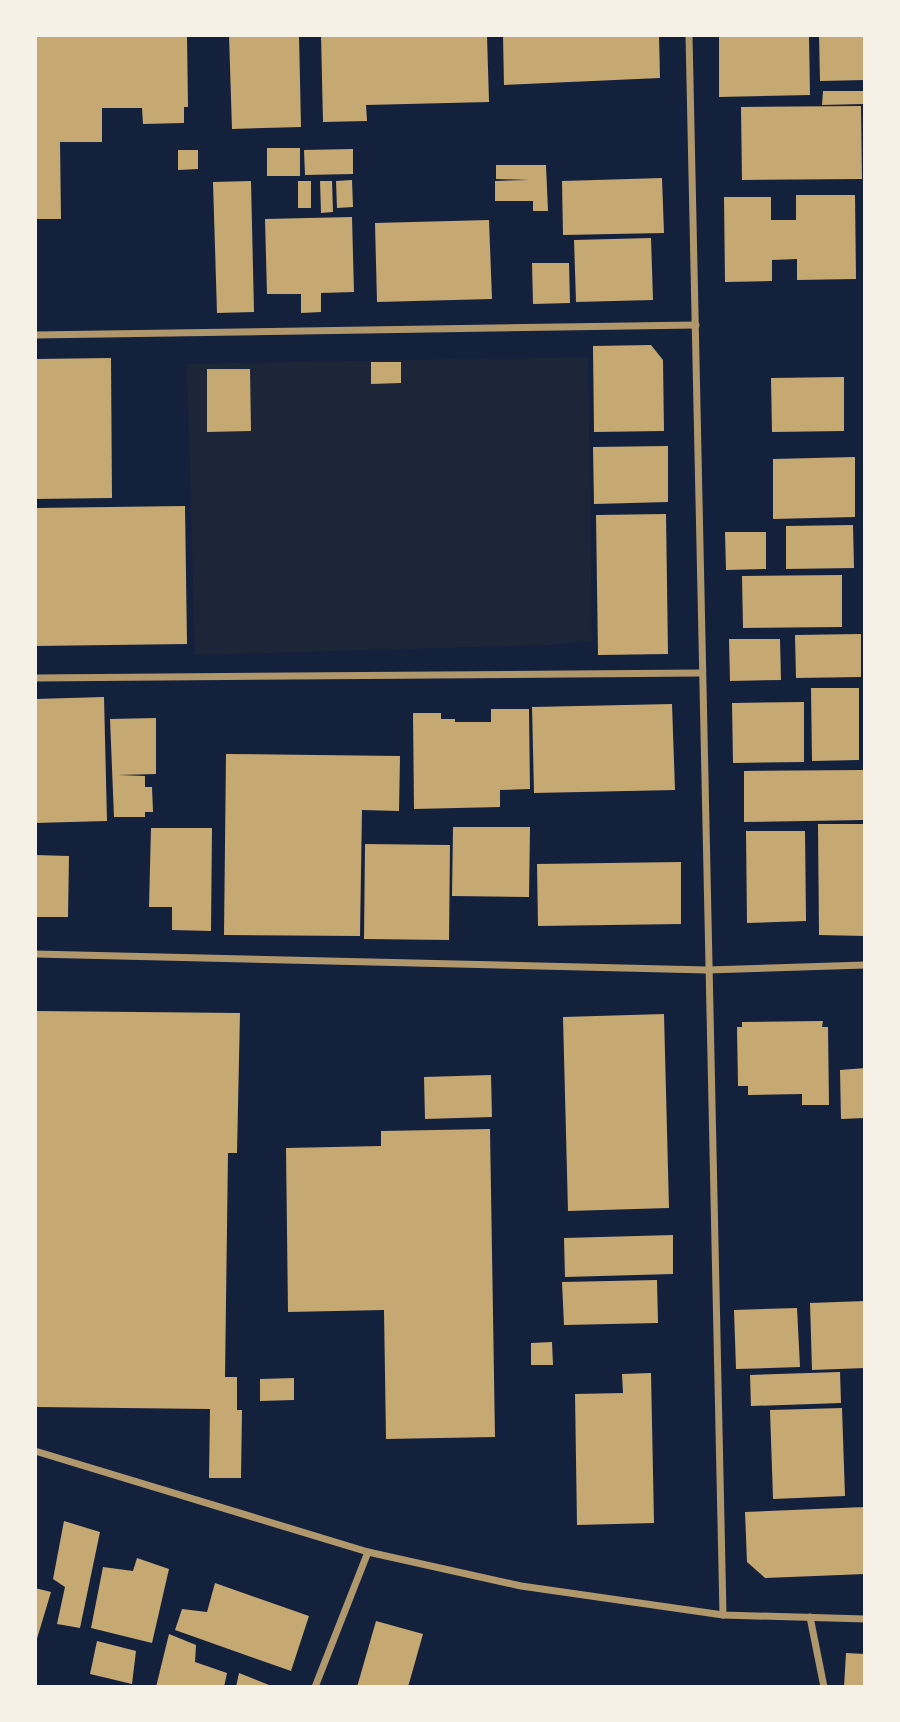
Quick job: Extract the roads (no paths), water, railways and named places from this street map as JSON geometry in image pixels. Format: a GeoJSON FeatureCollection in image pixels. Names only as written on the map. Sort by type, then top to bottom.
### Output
{"type":"FeatureCollection","features":[{"type":"Feature","properties":{"kind":"street"},"geometry":{"type":"LineString","coordinates":[[689,35],[707,970],[723,1615]]}},
{"type":"Feature","properties":{"kind":"street"},"geometry":{"type":"LineString","coordinates":[[35,335],[696,325]]}},
{"type":"Feature","properties":{"kind":"street"},"geometry":{"type":"LineString","coordinates":[[35,678],[701,673]]}},
{"type":"Feature","properties":{"kind":"street"},"geometry":{"type":"LineString","coordinates":[[35,954],[707,970],[865,965]]}},
{"type":"Feature","properties":{"kind":"street"},"geometry":{"type":"LineString","coordinates":[[35,1451],[368,1552],[521,1586],[723,1615],[865,1619]]}},
{"type":"Feature","properties":{"kind":"street"},"geometry":{"type":"LineString","coordinates":[[314,1687],[368,1552]]}},
{"type":"Feature","properties":{"kind":"street"},"geometry":{"type":"LineString","coordinates":[[810,1617],[824,1687]]}}]}
